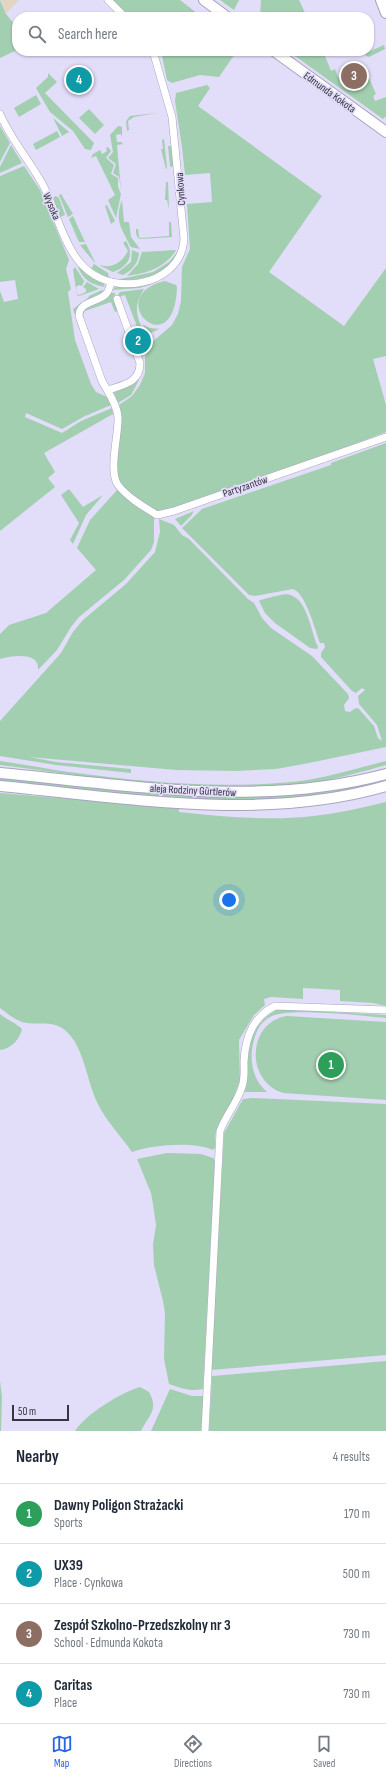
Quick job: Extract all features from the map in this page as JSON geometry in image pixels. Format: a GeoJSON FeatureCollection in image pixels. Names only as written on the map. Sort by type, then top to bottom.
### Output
{"type":"FeatureCollection","features":[{"type":"Feature","properties":{"kind":"main road"},"geometry":{"type":"LineString","coordinates":[[204,0],[220,12]]}},
{"type":"Feature","properties":{"kind":"main road"},"geometry":{"type":"LineString","coordinates":[[381,0],[386,13]]}},
{"type":"Feature","properties":{"kind":"main road","name":"Edmunda Kokota"},"geometry":{"type":"LineString","coordinates":[[281,56],[386,132]]}},
{"type":"Feature","properties":{"kind":"main road","name":"aleja Rodziny Gürtlerów"},"geometry":{"type":"LineString","coordinates":[[0,773],[158,789],[229,793],[308,788],[386,774]]}},
{"type":"Feature","properties":{"kind":"main road","name":"aleja Rodziny Gürtlerów"},"geometry":{"type":"LineString","coordinates":[[0,786],[159,802],[230,805],[298,802],[340,797],[386,786]]}},
{"type":"Feature","properties":{"kind":"street"},"geometry":{"type":"LineString","coordinates":[[108,0],[120,12]]}},
{"type":"Feature","properties":{"kind":"street","name":"Cynkowa"},"geometry":{"type":"LineString","coordinates":[[114,282],[141,283],[156,278],[176,264],[184,245],[178,166],[172,118],[154,56]]}},
{"type":"Feature","properties":{"kind":"street","name":"Wysoka"},"geometry":{"type":"LineString","coordinates":[[0,114],[44,187],[75,258],[96,276],[114,282]]}},
{"type":"Feature","properties":{"kind":"street"},"geometry":{"type":"LineString","coordinates":[[114,282],[104,296],[84,305],[79,313],[102,381],[108,390],[136,379],[140,369],[140,363],[117,300]]}},
{"type":"Feature","properties":{"kind":"street","name":"Partyzantów"},"geometry":{"type":"LineString","coordinates":[[108,390],[118,417],[115,443],[116,479],[118,485],[138,503],[157,515],[174,511],[386,437]]}},
{"type":"Feature","properties":{"kind":"street"},"geometry":{"type":"LineString","coordinates":[[205,1431],[220,1131],[242,1088],[246,1048],[253,1024],[263,1013],[275,1006],[386,1010]]}},
{"type":"Feature","properties":{"kind":"shaded area"},"geometry":{"type":"Polygon","coordinates":[[[1,0],[19,0],[6,14],[1,0]]]}},
{"type":"Feature","properties":{"kind":"green space"},"geometry":{"type":"Polygon","coordinates":[[[0,0],[6,14],[12,21],[12,52],[0,58],[0,0]]]}},
{"type":"Feature","properties":{"kind":"green space"},"geometry":{"type":"Polygon","coordinates":[[[111,0],[180,0],[196,12],[124,12],[111,0]]]}},
{"type":"Feature","properties":{"kind":"green space"},"geometry":{"type":"Polygon","coordinates":[[[220,0],[239,0],[234,10],[220,0]]]}},
{"type":"Feature","properties":{"kind":"green space"},"geometry":{"type":"Polygon","coordinates":[[[261,0],[299,0],[305,12],[260,12],[261,0]]]}},
{"type":"Feature","properties":{"kind":"green space"},"geometry":{"type":"Polygon","coordinates":[[[384,45],[385,49],[374,54],[374,49],[384,45]]]}},
{"type":"Feature","properties":{"kind":"green space"},"geometry":{"type":"Polygon","coordinates":[[[162,56],[234,56],[219,77],[200,75],[172,83],[167,80],[162,56]]]}},
{"type":"Feature","properties":{"kind":"green space"},"geometry":{"type":"Polygon","coordinates":[[[295,56],[325,56],[331,71],[335,69],[338,77],[348,84],[368,76],[376,94],[373,96],[375,101],[386,97],[386,116],[383,119],[295,56]]]}},
{"type":"Feature","properties":{"kind":"green space"},"geometry":{"type":"Polygon","coordinates":[[[48,73],[57,82],[45,93],[94,143],[91,150],[85,149],[73,131],[50,112],[36,88],[48,77],[48,73]]]}},
{"type":"Feature","properties":{"kind":"green space"},"geometry":{"type":"Polygon","coordinates":[[[207,85],[210,88],[198,106],[322,196],[269,272],[344,326],[386,268],[386,356],[373,359],[386,405],[386,432],[236,489],[157,515],[118,485],[115,467],[119,405],[132,396],[140,385],[145,373],[145,357],[150,344],[172,325],[178,314],[181,301],[182,267],[190,249],[187,204],[212,202],[210,173],[185,175],[175,101],[176,93],[207,85]]]}},
{"type":"Feature","properties":{"kind":"green space"},"geometry":{"type":"Polygon","coordinates":[[[36,95],[41,104],[19,117],[14,108],[36,95]]]}},
{"type":"Feature","properties":{"kind":"green space"},"geometry":{"type":"Polygon","coordinates":[[[89,109],[104,125],[95,134],[79,118],[89,109]]]}},
{"type":"Feature","properties":{"kind":"green space"},"geometry":{"type":"Polygon","coordinates":[[[157,113],[134,117],[128,121],[129,130],[127,131],[126,121],[130,116],[157,113]]]}},
{"type":"Feature","properties":{"kind":"green space"},"geometry":{"type":"Polygon","coordinates":[[[53,118],[69,132],[62,136],[53,118]]]}},
{"type":"Feature","properties":{"kind":"green space"},"geometry":{"type":"Polygon","coordinates":[[[0,126],[10,143],[0,162],[0,126]]]}},
{"type":"Feature","properties":{"kind":"green space"},"geometry":{"type":"Polygon","coordinates":[[[118,126],[122,127],[122,137],[121,134],[116,135],[117,142],[121,142],[123,144],[117,145],[121,190],[119,177],[113,173],[116,164],[108,158],[113,152],[110,135],[118,126]]]}},
{"type":"Feature","properties":{"kind":"green space"},"geometry":{"type":"Polygon","coordinates":[[[57,131],[60,137],[36,150],[33,144],[57,131]]]}},
{"type":"Feature","properties":{"kind":"green space"},"geometry":{"type":"Polygon","coordinates":[[[164,139],[166,169],[161,149],[163,149],[162,140],[164,139]]]}},
{"type":"Feature","properties":{"kind":"green space"},"geometry":{"type":"Polygon","coordinates":[[[11,145],[22,163],[0,173],[0,167],[11,145]]]}},
{"type":"Feature","properties":{"kind":"green space"},"geometry":{"type":"Polygon","coordinates":[[[168,146],[173,146],[175,166],[170,167],[168,146]]]}},
{"type":"Feature","properties":{"kind":"green space"},"geometry":{"type":"Polygon","coordinates":[[[108,147],[111,151],[106,158],[114,165],[111,174],[118,178],[118,187],[121,194],[116,218],[108,200],[115,195],[96,156],[91,158],[93,154],[100,150],[102,154],[107,151],[106,148],[108,147]]]}},
{"type":"Feature","properties":{"kind":"green space"},"geometry":{"type":"Polygon","coordinates":[[[24,166],[40,190],[69,260],[66,269],[71,289],[68,292],[75,340],[91,384],[96,392],[107,397],[111,405],[83,417],[62,429],[26,413],[25,417],[62,433],[81,421],[112,408],[113,414],[44,453],[55,472],[48,478],[55,487],[0,531],[0,291],[4,302],[18,299],[15,280],[0,282],[0,176],[24,166]]]}},
{"type":"Feature","properties":{"kind":"green space"},"geometry":{"type":"Polygon","coordinates":[[[166,182],[168,182],[169,209],[167,200],[165,200],[166,182]]]}},
{"type":"Feature","properties":{"kind":"green space"},"geometry":{"type":"Polygon","coordinates":[[[61,194],[73,214],[68,217],[59,195],[61,194]]]}},
{"type":"Feature","properties":{"kind":"green space"},"geometry":{"type":"Polygon","coordinates":[[[56,196],[59,198],[65,215],[60,217],[52,198],[56,196]]]}},
{"type":"Feature","properties":{"kind":"green space"},"geometry":{"type":"Polygon","coordinates":[[[122,200],[124,222],[129,222],[131,237],[140,249],[131,247],[120,225],[119,214],[122,200]]]}},
{"type":"Feature","properties":{"kind":"green space"},"geometry":{"type":"Polygon","coordinates":[[[107,205],[115,221],[111,224],[105,206],[107,205]]]}},
{"type":"Feature","properties":{"kind":"green space"},"geometry":{"type":"Polygon","coordinates":[[[73,216],[85,242],[79,242],[69,219],[73,216]]]}},
{"type":"Feature","properties":{"kind":"green space"},"geometry":{"type":"Polygon","coordinates":[[[169,222],[171,222],[172,237],[141,239],[137,236],[136,229],[138,229],[139,237],[141,238],[169,236],[169,222]]]}},
{"type":"Feature","properties":{"kind":"green space"},"geometry":{"type":"Polygon","coordinates":[[[126,241],[129,246],[130,256],[123,267],[113,272],[99,265],[109,266],[120,261],[128,251],[123,243],[126,241]]]}},
{"type":"Feature","properties":{"kind":"green space"},"geometry":{"type":"Polygon","coordinates":[[[86,244],[95,262],[95,263],[80,245],[86,244]]]}},
{"type":"Feature","properties":{"kind":"green space"},"geometry":{"type":"Polygon","coordinates":[[[132,250],[139,253],[136,263],[132,269],[123,275],[117,273],[131,262],[132,250]]]}},
{"type":"Feature","properties":{"kind":"green space"},"geometry":{"type":"Polygon","coordinates":[[[176,250],[167,261],[155,269],[127,276],[138,264],[142,252],[176,250]]]}},
{"type":"Feature","properties":{"kind":"green space"},"geometry":{"type":"Polygon","coordinates":[[[179,250],[168,266],[153,275],[144,278],[116,280],[153,272],[169,262],[179,250]]]}},
{"type":"Feature","properties":{"kind":"green space"},"geometry":{"type":"Polygon","coordinates":[[[94,264],[108,273],[109,278],[91,269],[94,264]]]}},
{"type":"Feature","properties":{"kind":"green space"},"geometry":{"type":"Polygon","coordinates":[[[75,267],[84,281],[82,286],[79,285],[76,287],[77,294],[79,295],[86,292],[86,289],[83,287],[87,282],[99,289],[79,296],[77,295],[73,270],[75,267]]]}},
{"type":"Feature","properties":{"kind":"green space"},"geometry":{"type":"Polygon","coordinates":[[[78,267],[103,283],[105,287],[96,285],[85,279],[78,267]]]}},
{"type":"Feature","properties":{"kind":"green space"},"geometry":{"type":"Polygon","coordinates":[[[165,281],[176,285],[177,287],[173,311],[165,322],[155,325],[146,320],[139,311],[139,300],[147,289],[165,281]]]}},
{"type":"Feature","properties":{"kind":"green space"},"geometry":{"type":"Polygon","coordinates":[[[151,283],[150,285],[139,288],[112,290],[117,286],[151,283]]]}},
{"type":"Feature","properties":{"kind":"green space"},"geometry":{"type":"Polygon","coordinates":[[[144,289],[137,309],[139,321],[146,341],[141,354],[137,344],[142,342],[141,337],[125,295],[116,298],[120,292],[144,289]]]}},
{"type":"Feature","properties":{"kind":"green space"},"geometry":{"type":"Polygon","coordinates":[[[102,290],[105,291],[89,299],[78,308],[76,317],[80,331],[73,309],[89,296],[102,290]]]}},
{"type":"Feature","properties":{"kind":"green space"},"geometry":{"type":"Polygon","coordinates":[[[111,293],[115,293],[114,298],[118,311],[115,312],[111,302],[85,311],[83,315],[85,323],[82,316],[83,311],[111,293]]]}},
{"type":"Feature","properties":{"kind":"green space"},"geometry":{"type":"Polygon","coordinates":[[[143,325],[150,328],[159,329],[151,333],[148,338],[143,325]]]}},
{"type":"Feature","properties":{"kind":"green space"},"geometry":{"type":"Polygon","coordinates":[[[139,380],[131,395],[118,403],[114,393],[115,391],[132,385],[139,380]]]}},
{"type":"Feature","properties":{"kind":"green space"},"geometry":{"type":"Polygon","coordinates":[[[386,443],[386,747],[276,769],[236,771],[176,770],[29,757],[56,762],[131,769],[131,773],[56,765],[0,756],[0,721],[61,653],[73,632],[83,620],[126,584],[155,552],[160,532],[159,519],[174,525],[182,535],[189,539],[248,599],[254,603],[262,618],[271,628],[312,656],[348,694],[349,698],[344,705],[345,711],[350,712],[358,708],[374,726],[378,738],[382,741],[377,725],[359,704],[358,696],[365,690],[362,688],[356,693],[352,691],[321,657],[321,653],[325,647],[324,643],[320,643],[310,613],[298,592],[293,589],[255,596],[249,595],[182,528],[202,509],[331,465],[331,463],[386,443]]]}},
{"type":"Feature","properties":{"kind":"green space"},"geometry":{"type":"Polygon","coordinates":[[[69,489],[83,507],[103,495],[86,515],[73,544],[70,540],[79,523],[61,495],[69,489]]]}},
{"type":"Feature","properties":{"kind":"green space"},"geometry":{"type":"Polygon","coordinates":[[[118,489],[154,517],[154,542],[151,550],[124,580],[79,617],[57,650],[38,670],[37,664],[30,657],[17,656],[0,659],[0,634],[9,625],[46,613],[96,570],[77,548],[90,520],[118,489]]]}},
{"type":"Feature","properties":{"kind":"green space"},"geometry":{"type":"Polygon","coordinates":[[[194,511],[181,526],[175,519],[194,511]]]}},
{"type":"Feature","properties":{"kind":"green space"},"geometry":{"type":"Polygon","coordinates":[[[286,594],[293,596],[304,607],[318,647],[317,649],[310,648],[275,623],[265,613],[259,601],[286,594]]]}},
{"type":"Feature","properties":{"kind":"green space"},"geometry":{"type":"Polygon","coordinates":[[[0,761],[60,771],[124,779],[208,785],[263,784],[303,781],[386,761],[386,765],[333,779],[300,785],[225,789],[112,780],[0,765],[0,761]]]}},
{"type":"Feature","properties":{"kind":"green space"},"geometry":{"type":"Polygon","coordinates":[[[0,778],[189,795],[228,797],[275,796],[309,792],[386,778],[386,782],[307,796],[267,800],[227,801],[170,799],[113,794],[0,781],[0,778]]]}},
{"type":"Feature","properties":{"kind":"green space"},"geometry":{"type":"Polygon","coordinates":[[[0,793],[179,808],[179,812],[229,817],[263,818],[314,816],[386,802],[386,1006],[373,1003],[340,1001],[340,990],[303,988],[303,999],[271,997],[264,999],[265,1005],[254,1015],[239,1040],[240,1080],[233,1099],[217,1129],[215,1136],[215,1148],[213,1150],[205,1147],[172,1145],[150,1147],[132,1152],[100,1109],[85,1065],[73,1039],[67,1032],[53,1024],[27,1023],[20,1021],[0,1008],[0,793]]]}},
{"type":"Feature","properties":{"kind":"green space"},"geometry":{"type":"Polygon","coordinates":[[[278,1009],[386,1015],[386,1018],[308,1012],[279,1014],[270,1017],[262,1023],[255,1035],[252,1056],[256,1079],[267,1092],[246,1092],[244,1091],[247,1081],[248,1054],[252,1039],[259,1025],[264,1019],[278,1009]]]}},
{"type":"Feature","properties":{"kind":"green space"},"geometry":{"type":"Polygon","coordinates":[[[0,1014],[22,1029],[19,1036],[11,1046],[0,1050],[0,1014]]]}},
{"type":"Feature","properties":{"kind":"green space"},"geometry":{"type":"Polygon","coordinates":[[[287,1016],[386,1022],[386,1100],[283,1093],[271,1086],[262,1077],[257,1065],[256,1052],[258,1040],[264,1029],[274,1021],[287,1016]]]}},
{"type":"Feature","properties":{"kind":"green space"},"geometry":{"type":"Polygon","coordinates":[[[252,1098],[386,1104],[386,1355],[211,1370],[224,1133],[243,1099],[252,1098]]]}},
{"type":"Feature","properties":{"kind":"green space"},"geometry":{"type":"Polygon","coordinates":[[[167,1153],[201,1154],[213,1158],[215,1161],[203,1389],[199,1390],[186,1389],[169,1384],[164,1359],[165,1313],[154,1265],[153,1245],[156,1225],[151,1193],[137,1159],[167,1153]]]}},
{"type":"Feature","properties":{"kind":"green space"},"geometry":{"type":"Polygon","coordinates":[[[386,1361],[386,1431],[209,1431],[212,1376],[386,1361]]]}},
{"type":"Feature","properties":{"kind":"green space"},"geometry":{"type":"Polygon","coordinates":[[[0,1381],[2,1397],[1,1431],[0,1431],[0,1381]]]}},
{"type":"Feature","properties":{"kind":"green space"},"geometry":{"type":"Polygon","coordinates":[[[140,1387],[149,1392],[153,1403],[152,1412],[141,1431],[75,1431],[80,1424],[95,1411],[123,1394],[140,1387]]]}},
{"type":"Feature","properties":{"kind":"green space"},"geometry":{"type":"Polygon","coordinates":[[[170,1389],[192,1396],[204,1396],[201,1431],[151,1431],[170,1389]]]}},
{"type":"Feature","properties":{"kind":"place","name":"Zespół Szkolno-Przedszkolny nr 3"},"geometry":{"type":"Point","coordinates":[354,76]}},
{"type":"Feature","properties":{"kind":"place","name":"Caritas"},"geometry":{"type":"Point","coordinates":[79,80]}},
{"type":"Feature","properties":{"kind":"place","name":"UX39"},"geometry":{"type":"Point","coordinates":[138,341]}},
{"type":"Feature","properties":{"kind":"place","name":"Dawny Poligon Strażacki"},"geometry":{"type":"Point","coordinates":[331,1065]}}]}
